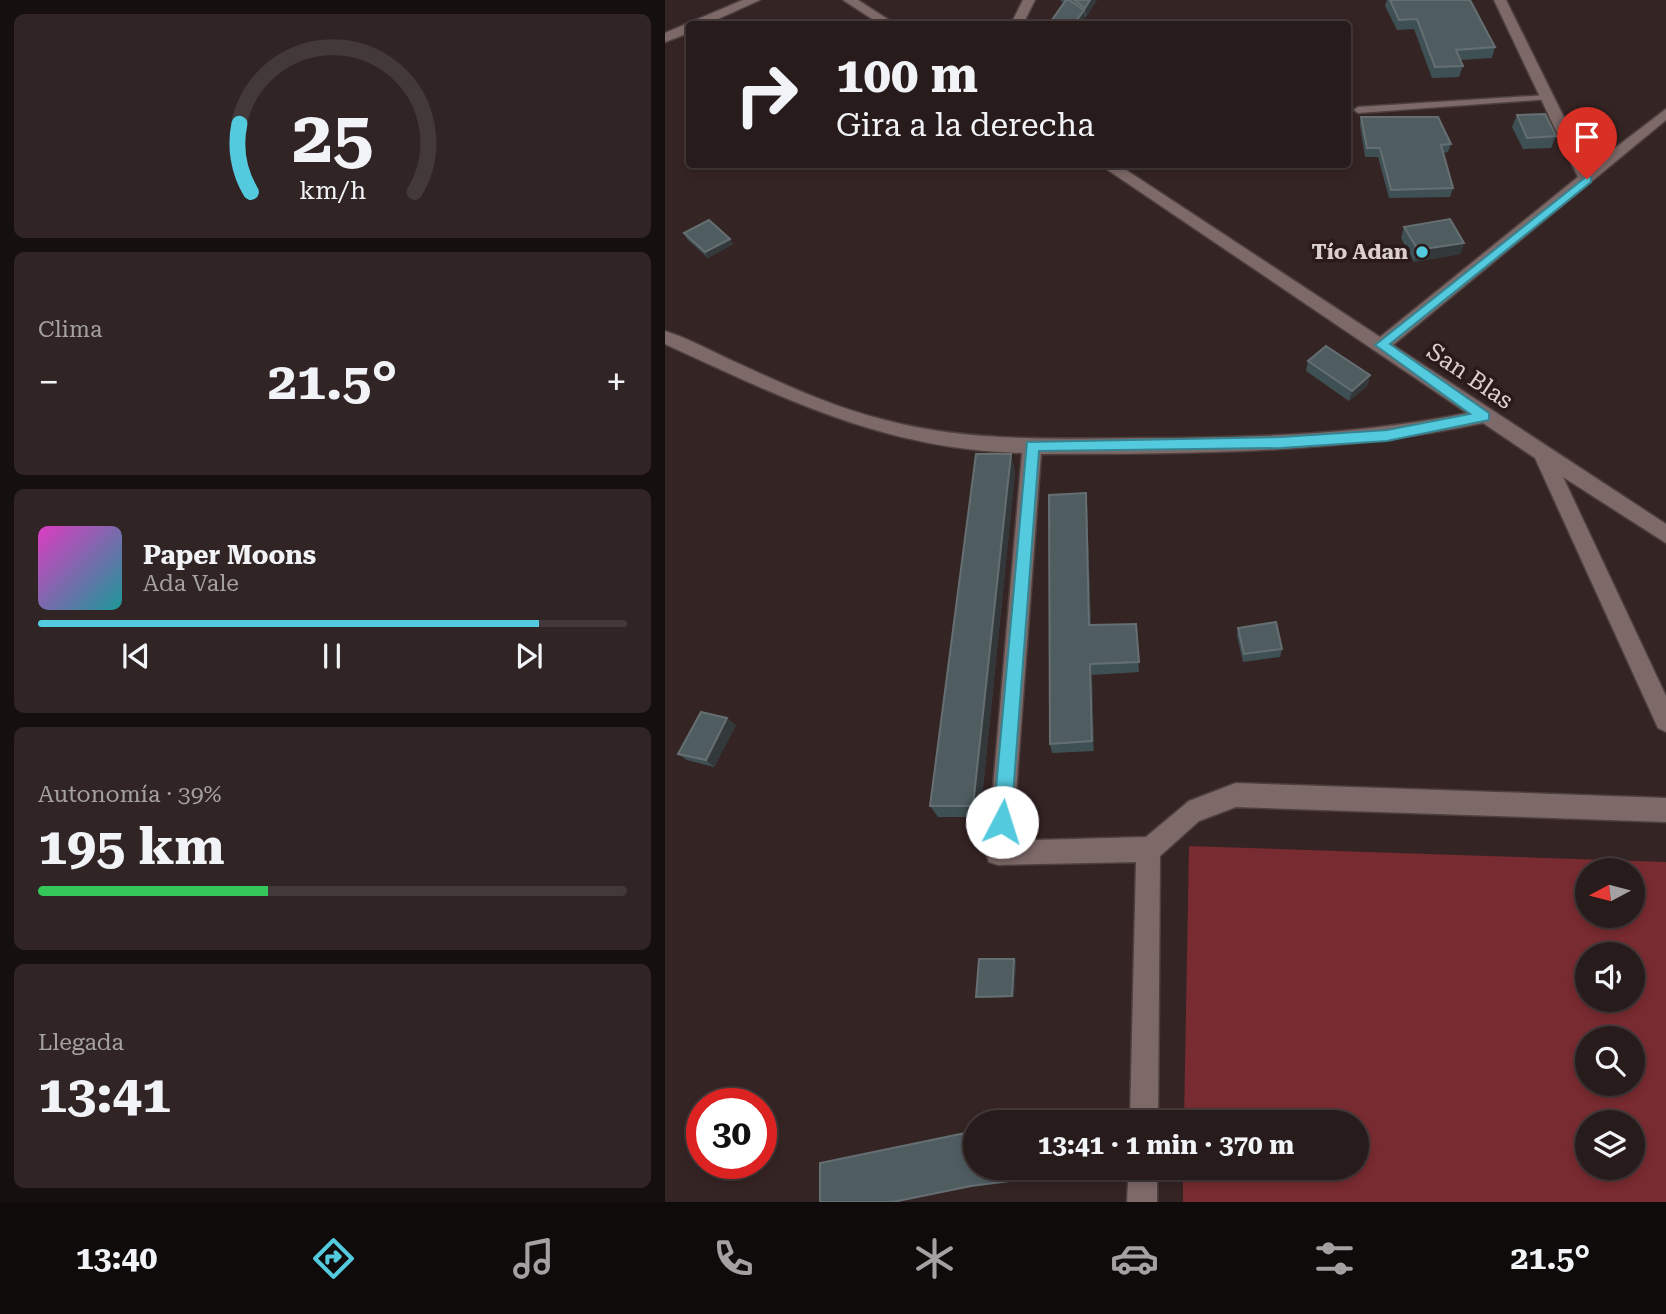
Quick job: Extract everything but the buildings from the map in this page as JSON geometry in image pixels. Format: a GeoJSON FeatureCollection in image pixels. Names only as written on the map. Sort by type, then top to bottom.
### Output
{"type":"FeatureCollection","features":[{"type":"Feature","properties":{"kind":"street"},"geometry":{"type":"LineString","coordinates":[[704,21],[754,0]]}},
{"type":"Feature","properties":{"kind":"street"},"geometry":{"type":"LineString","coordinates":[[849,0],[883,21]]}},
{"type":"Feature","properties":{"kind":"street"},"geometry":{"type":"LineString","coordinates":[[1018,21],[1029,0]]}},
{"type":"Feature","properties":{"kind":"street"},"geometry":{"type":"LineString","coordinates":[[1500,0],[1587,179]]}},
{"type":"Feature","properties":{"kind":"street"},"geometry":{"type":"LineString","coordinates":[[665,38],[686,29]]}},
{"type":"Feature","properties":{"kind":"street"},"geometry":{"type":"LineString","coordinates":[[1381,345],[1666,113]]}},
{"type":"Feature","properties":{"kind":"street","name":"San Blas"},"geometry":{"type":"LineString","coordinates":[[1112,168],[1666,535]]}},
{"type":"Feature","properties":{"kind":"street"},"geometry":{"type":"LineString","coordinates":[[665,337],[843,414],[910,434],[977,445],[1281,442],[1387,436],[1484,416]]}},
{"type":"Feature","properties":{"kind":"street"},"geometry":{"type":"LineString","coordinates":[[1002,822],[1032,446]]}},
{"type":"Feature","properties":{"kind":"street"},"geometry":{"type":"LineString","coordinates":[[1542,452],[1666,721]]}},
{"type":"Feature","properties":{"kind":"street"},"geometry":{"type":"LineString","coordinates":[[997,853],[1148,849],[1161,843],[1196,809],[1208,802],[1236,795],[1666,810]]}},
{"type":"Feature","properties":{"kind":"street"},"geometry":{"type":"LineString","coordinates":[[1143,1110],[1148,849]]}},
{"type":"Feature","properties":{"kind":"street"},"geometry":{"type":"LineString","coordinates":[[1142,1202],[1143,1180]]}},
{"type":"Feature","properties":{"kind":"lane"},"geometry":{"type":"LineString","coordinates":[[1358,110],[1547,97]]}},
{"type":"Feature","properties":{"kind":"shaded area"},"geometry":{"type":"Polygon","coordinates":[[[1189,846],[1575,859],[1575,928],[1645,928],[1645,861],[1666,862],[1666,1202],[1183,1202],[1183,1180],[1369,1180],[1369,1110],[1184,1110],[1189,846]]]}},
{"type":"Feature","properties":{"kind":"place","name":"Tío Adan"},"geometry":{"type":"Point","coordinates":[1422,252]}},
{"type":"Feature","properties":{"kind":"route"},"geometry":{"type":"LineString","coordinates":[[1002,822],[1032,446],[1281,442],[1387,436],[1484,416],[1381,345],[1587,179]]}}]}
